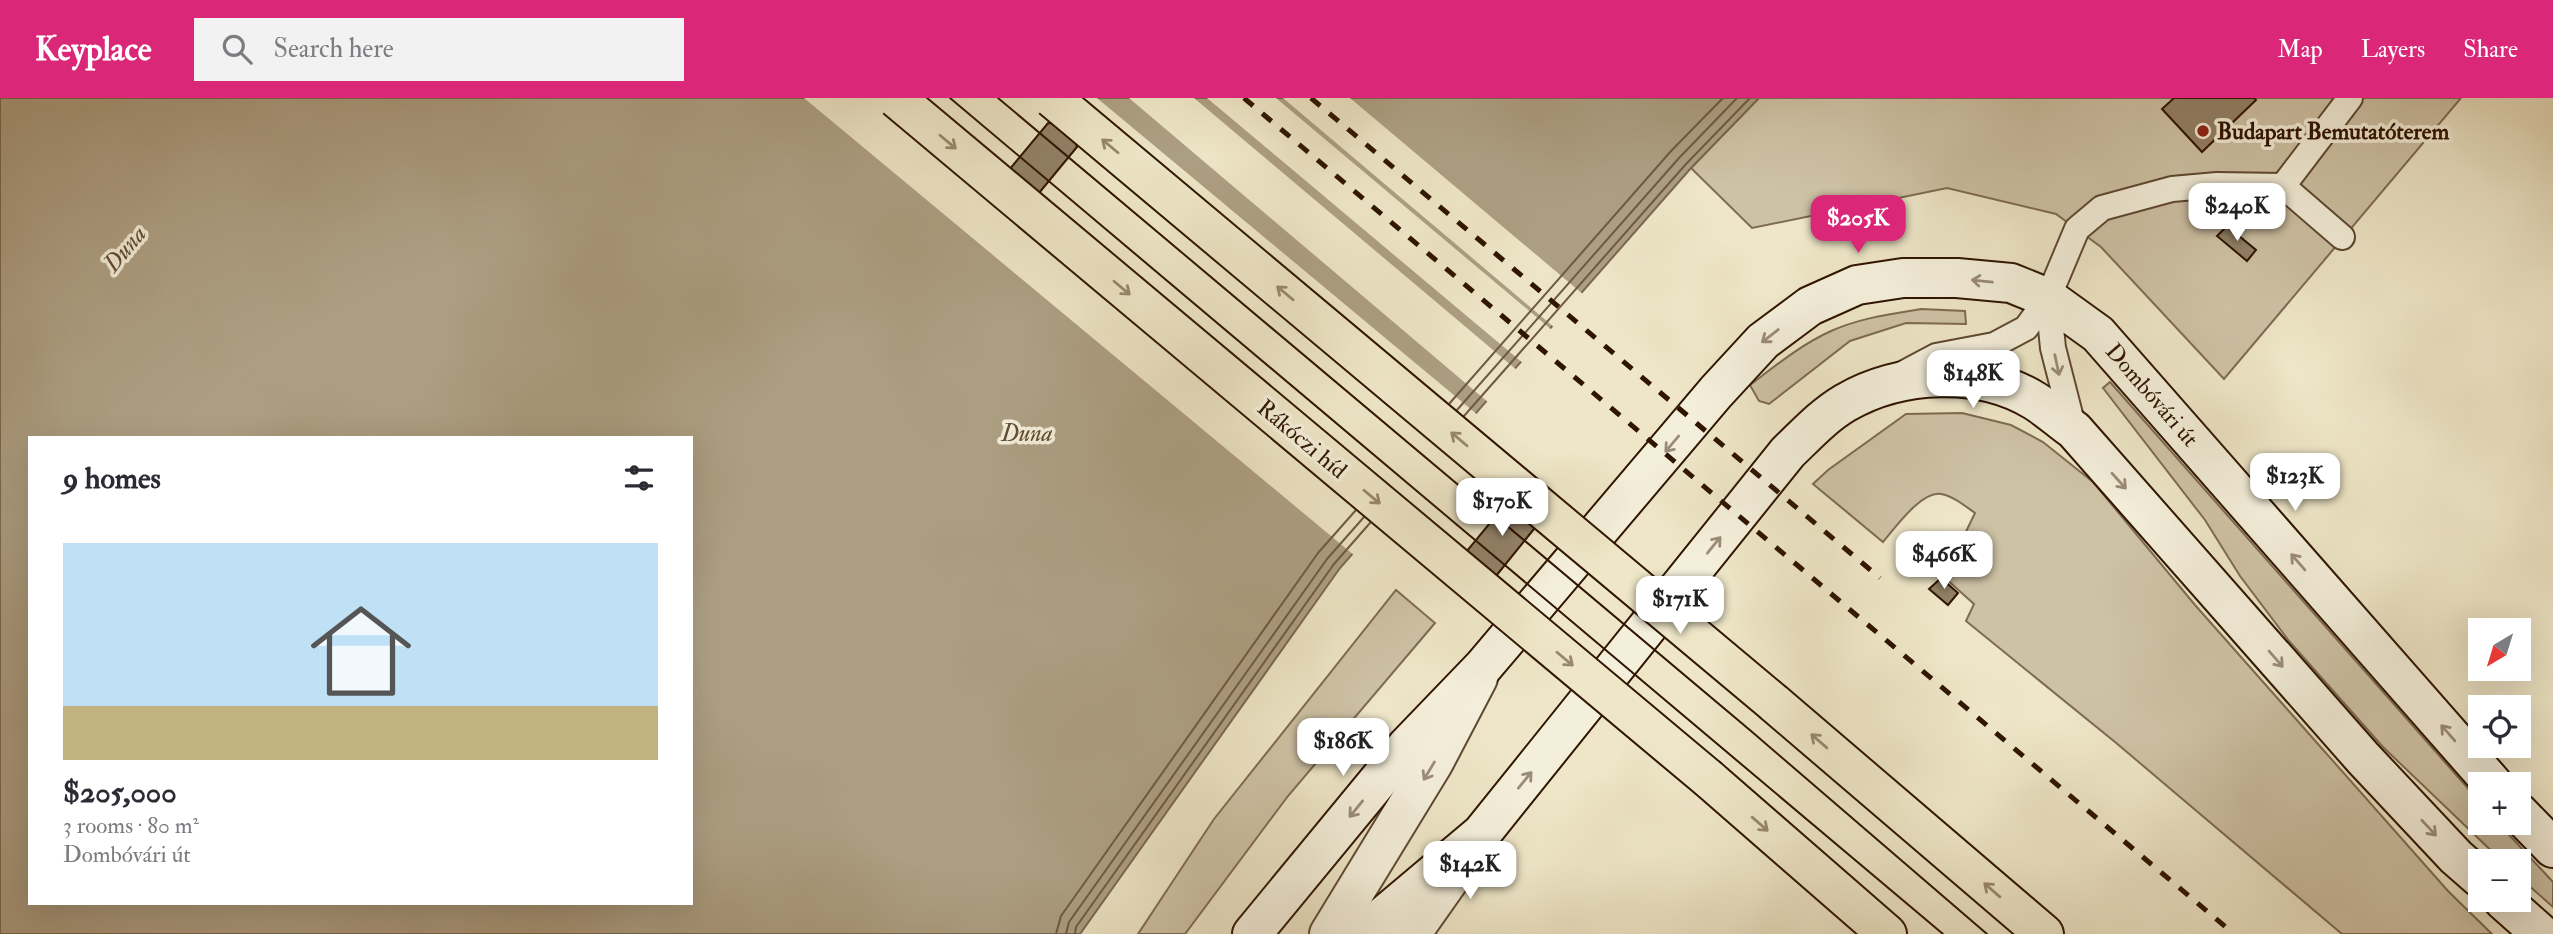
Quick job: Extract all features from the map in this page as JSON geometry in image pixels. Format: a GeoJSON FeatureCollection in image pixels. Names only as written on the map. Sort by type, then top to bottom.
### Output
{"type":"FeatureCollection","features":[{"type":"Feature","properties":{"kind":"main road","name":"Rákóczi híd"},"geometry":{"type":"LineString","coordinates":[[896,98],[1709,779],[1887,934]]}},
{"type":"Feature","properties":{"kind":"main road"},"geometry":{"type":"LineString","coordinates":[[1052,98],[1774,703],[2044,934]]}},
{"type":"Feature","properties":{"kind":"main road","name":"Dombóvári út"},"geometry":{"type":"LineString","coordinates":[[1483,667],[1716,392],[1763,341],[1810,306],[1857,285],[1903,278],[1957,278],[2011,283],[2048,298],[2098,334],[2482,772]]}},
{"type":"Feature","properties":{"kind":"main road"},"geometry":{"type":"LineString","coordinates":[[1410,934],[1482,833],[1788,452],[1819,423],[1859,397],[1922,378],[1960,377],[1998,384],[2034,400],[2074,430],[2363,758],[2468,868]]}},
{"type":"Feature","properties":{"kind":"main road"},"geometry":{"type":"LineString","coordinates":[[1252,934],[1406,747],[1483,667]]}},
{"type":"Feature","properties":{"kind":"main road"},"geometry":{"type":"LineString","coordinates":[[1329,934],[1434,762],[1483,667]]}},
{"type":"Feature","properties":{"kind":"main road"},"geometry":{"type":"LineString","coordinates":[[2531,825],[2553,848]]}},
{"type":"Feature","properties":{"kind":"main road"},"geometry":{"type":"LineString","coordinates":[[1362,934],[1482,833]]}},
{"type":"Feature","properties":{"kind":"main road"},"geometry":{"type":"LineString","coordinates":[[2516,912],[2541,934]]}},
{"type":"Feature","properties":{"kind":"lane"},"geometry":{"type":"LineString","coordinates":[[2283,186],[2350,98]]}},
{"type":"Feature","properties":{"kind":"lane"},"geometry":{"type":"LineString","coordinates":[[1859,397],[1936,356],[1994,345],[2026,328],[2048,298],[2077,229],[2102,208],[2172,189],[2217,185],[2283,186],[2342,237]]}},
{"type":"Feature","properties":{"kind":"lane"},"geometry":{"type":"LineString","coordinates":[[2048,298],[2056,359],[2074,430]]}},
{"type":"Feature","properties":{"kind":"shaded area"},"geometry":{"type":"Polygon","coordinates":[[[1759,98],[2461,98],[2224,379],[2101,247],[2056,214],[1947,188],[1752,228],[1691,168],[1759,98]]]}},
{"type":"Feature","properties":{"kind":"shaded area"},"geometry":{"type":"Polygon","coordinates":[[[1921,309],[1965,311],[1966,324],[1906,323],[1850,341],[1769,404],[1759,401],[1750,385],[1799,349],[1831,331],[1864,320],[1921,309]]]}},
{"type":"Feature","properties":{"kind":"shaded area"},"geometry":{"type":"Polygon","coordinates":[[[2110,382],[2468,788],[2468,828],[2383,747],[2289,641],[2240,576],[2205,520],[2103,388],[2110,382]]]}},
{"type":"Feature","properties":{"kind":"shaded area"},"geometry":{"type":"Polygon","coordinates":[[[1962,413],[2011,425],[2043,442],[2093,482],[2195,605],[2448,891],[2492,934],[2342,934],[2115,742],[1966,621],[1974,604],[1944,577],[1975,513],[1950,497],[1933,495],[1917,504],[1883,542],[1813,484],[1828,470],[1906,414],[1962,413]]]}},
{"type":"Feature","properties":{"kind":"shaded area"},"geometry":{"type":"Polygon","coordinates":[[[1396,590],[1435,623],[1288,796],[1185,934],[1138,934],[1214,819],[1396,590]]]}},
{"type":"Feature","properties":{"kind":"shaded area"},"geometry":{"type":"Polygon","coordinates":[[[2475,835],[2509,835],[2522,849],[2489,849],[2475,835]]]}},
{"type":"Feature","properties":{"kind":"shaded area"},"geometry":{"type":"Polygon","coordinates":[[[2531,858],[2553,882],[2553,907],[2531,888],[2531,858]]]}},
{"type":"Feature","properties":{"kind":"water","name":"Duna"},"geometry":{"type":"Polygon","coordinates":[[[0,98],[1759,98],[1691,168],[1340,568],[1080,934],[0,934],[0,98]]]}},
{"type":"Feature","properties":{"kind":"pier"},"geometry":{"type":"Polygon","coordinates":[[[804,98],[1097,98],[1479,416],[1355,556],[804,98]]]}},
{"type":"Feature","properties":{"kind":"pier"},"geometry":{"type":"Polygon","coordinates":[[[1129,98],[1194,98],[1518,371],[1489,403],[1129,98]]]}},
{"type":"Feature","properties":{"kind":"pier"},"geometry":{"type":"Polygon","coordinates":[[[1207,98],[1276,98],[1553,331],[1524,364],[1207,98]]]}},
{"type":"Feature","properties":{"kind":"pier"},"geometry":{"type":"Polygon","coordinates":[[[1283,98],[1350,98],[1584,295],[1555,328],[1283,98]]]}},
{"type":"Feature","properties":{"kind":"building","name":"Budapart Bemutatóterem"},"geometry":{"type":"Polygon","coordinates":[[[2174,98],[2256,100],[2202,152],[2162,109],[2174,98]]]}},
{"type":"Feature","properties":{"kind":"building"},"geometry":{"type":"Polygon","coordinates":[[[1048,123],[1069,125],[1077,147],[1039,193],[1009,170],[1048,123]]]}},
{"type":"Feature","properties":{"kind":"building"},"geometry":{"type":"Polygon","coordinates":[[[2227,226],[2256,250],[2247,261],[2217,236],[2227,226]]]}},
{"type":"Feature","properties":{"kind":"building"},"geometry":{"type":"Polygon","coordinates":[[[1504,506],[1526,507],[1534,529],[1496,576],[1466,552],[1504,506]]]}},
{"type":"Feature","properties":{"kind":"building"},"geometry":{"type":"Polygon","coordinates":[[[1941,578],[1958,593],[1948,605],[1929,589],[1941,578]]]}},
{"type":"Feature","properties":{"kind":"tram line"},"geometry":{"type":"LineString","coordinates":[[950,98],[1943,934]]}},
{"type":"Feature","properties":{"kind":"tram line"},"geometry":{"type":"LineString","coordinates":[[998,98],[1751,731],[1987,934]]}},
{"type":"Feature","properties":{"kind":"railway"},"geometry":{"type":"LineString","coordinates":[[1244,98],[2234,934]]}},
{"type":"Feature","properties":{"kind":"railway"},"geometry":{"type":"LineString","coordinates":[[1311,98],[1880,578]]}},
{"type":"Feature","properties":{"kind":"place","name":"Budapart Bemutatóterem"},"geometry":{"type":"Point","coordinates":[2203,131]}}]}
